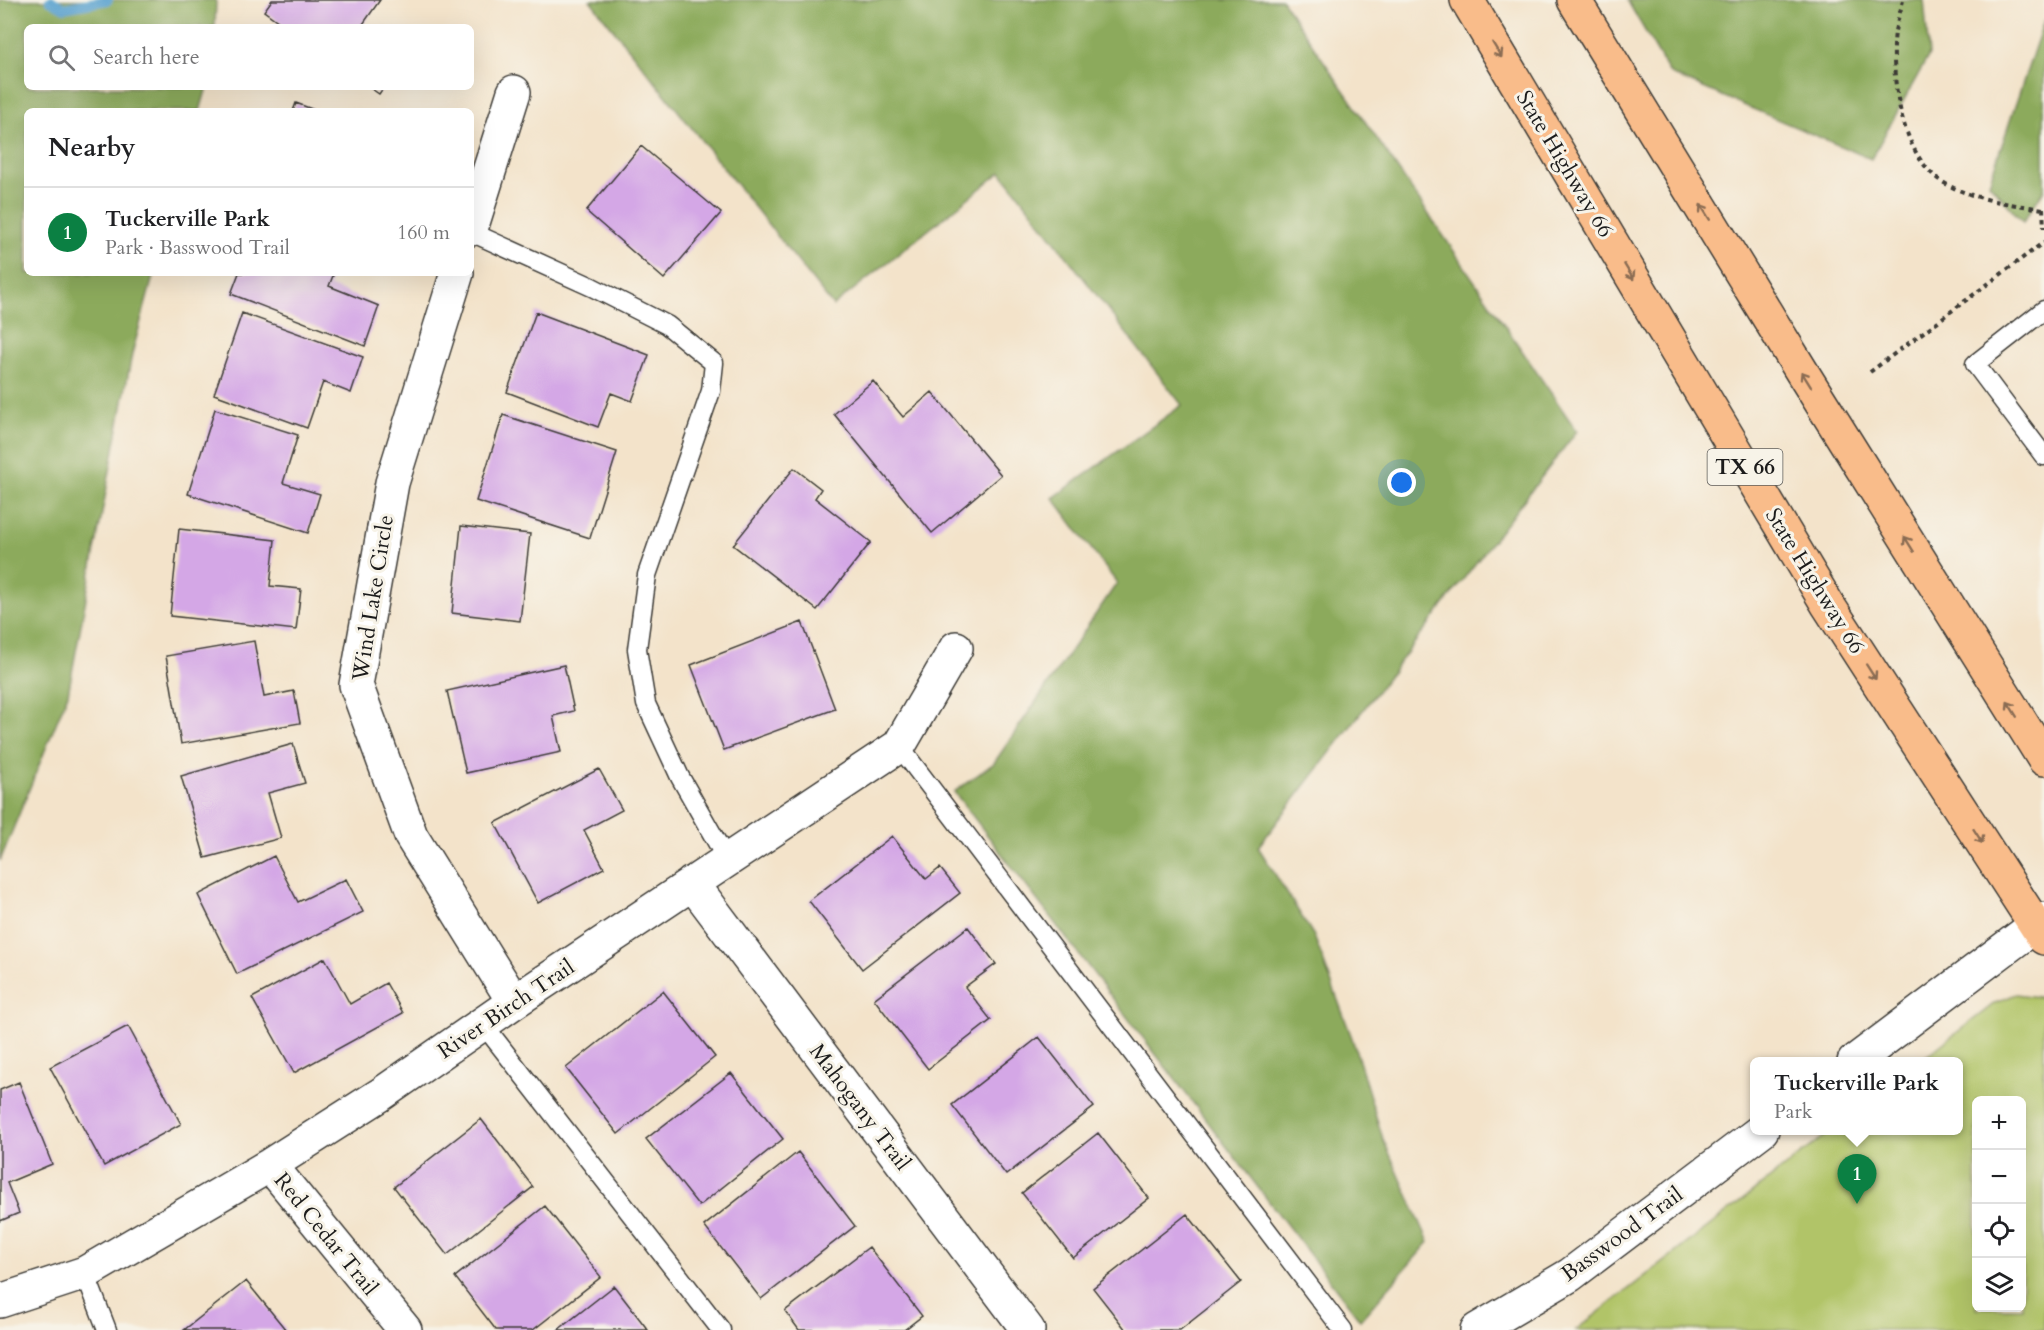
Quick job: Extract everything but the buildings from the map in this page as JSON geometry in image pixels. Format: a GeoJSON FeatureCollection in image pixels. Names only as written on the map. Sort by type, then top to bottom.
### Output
{"type":"FeatureCollection","features":[{"type":"Feature","properties":{"kind":"main road","name":"State Highway 66"},"geometry":{"type":"LineString","coordinates":[[1467,0],[1828,605],[2041,928]]}},
{"type":"Feature","properties":{"kind":"main road"},"geometry":{"type":"LineString","coordinates":[[1574,0],[1808,382],[2044,759]]}},
{"type":"Feature","properties":{"kind":"street"},"geometry":{"type":"LineString","coordinates":[[474,221],[514,92]]}},
{"type":"Feature","properties":{"kind":"street","name":"Wind Lake Circle"},"geometry":{"type":"LineString","coordinates":[[456,276],[392,483],[356,685],[411,836],[514,1002]]}},
{"type":"Feature","properties":{"kind":"street","name":"River Birch Trail"},"geometry":{"type":"LineString","coordinates":[[0,1301],[85,1273],[270,1165],[380,1095],[514,1002],[899,746],[956,648]]}},
{"type":"Feature","properties":{"kind":"street","name":"Mahogany Trail"},"geometry":{"type":"LineString","coordinates":[[692,883],[1028,1330]]}},
{"type":"Feature","properties":{"kind":"street"},"geometry":{"type":"LineString","coordinates":[[1861,1057],[2041,928]]}},
{"type":"Feature","properties":{"kind":"street","name":"Basswood Trail"},"geometry":{"type":"LineString","coordinates":[[1477,1330],[1570,1275],[1757,1135]]}},
{"type":"Feature","properties":{"kind":"street","name":"Red Cedar Trail"},"geometry":{"type":"LineString","coordinates":[[270,1165],[405,1330]]}},
{"type":"Feature","properties":{"kind":"lane"},"geometry":{"type":"LineString","coordinates":[[474,232],[592,287],[667,326],[714,363],[711,391],[647,575],[637,649],[646,704],[680,777],[727,860]]}},
{"type":"Feature","properties":{"kind":"lane"},"geometry":{"type":"LineString","coordinates":[[2044,310],[1975,364],[2044,456]]}},
{"type":"Feature","properties":{"kind":"lane"},"geometry":{"type":"LineString","coordinates":[[899,746],[1343,1330]]}},
{"type":"Feature","properties":{"kind":"lane"},"geometry":{"type":"LineString","coordinates":[[483,1024],[721,1330]]}},
{"type":"Feature","properties":{"kind":"lane"},"geometry":{"type":"LineString","coordinates":[[85,1273],[107,1330]]}},
{"type":"Feature","properties":{"kind":"path"},"geometry":{"type":"LineString","coordinates":[[1903,0],[1895,30],[1895,72],[1905,128],[1928,172],[1945,184],[1967,194],[2043,208],[2044,228]]}},
{"type":"Feature","properties":{"kind":"path"},"geometry":{"type":"LineString","coordinates":[[1870,372],[2044,242]]}},
{"type":"Feature","properties":{"kind":"green space"},"geometry":{"type":"Polygon","coordinates":[[[0,0],[216,0],[215,24],[24,24],[24,90],[206,90],[201,108],[24,108],[24,276],[153,276],[132,354],[68,694],[0,861],[0,0]]]}},
{"type":"Feature","properties":{"kind":"green space"},"geometry":{"type":"Polygon","coordinates":[[[590,0],[1282,0],[1577,431],[1258,847],[1314,936],[1352,1038],[1383,1139],[1429,1242],[1360,1320],[954,792],[994,763],[1117,583],[1053,498],[1182,405],[1001,172],[833,306],[590,0]]]}},
{"type":"Feature","properties":{"kind":"green space"},"geometry":{"type":"Polygon","coordinates":[[[1627,0],[1924,0],[1929,55],[1871,159],[1670,74],[1627,0]]]}},
{"type":"Feature","properties":{"kind":"green space"},"geometry":{"type":"Polygon","coordinates":[[[2044,20],[2044,190],[2023,222],[1989,183],[2044,20]]]}},
{"type":"Feature","properties":{"kind":"green space"},"geometry":{"type":"Polygon","coordinates":[[[2016,994],[2044,998],[2044,1330],[1576,1330],[1826,1135],[1963,1135],[1963,1057],[1925,1057],[1995,1003],[2016,994]]]}},
{"type":"Feature","properties":{"kind":"waterway"},"geometry":{"type":"LineString","coordinates":[[50,0],[64,8],[108,0]]}},
{"type":"Feature","properties":{"kind":"place","name":"Tuckerville Park"},"geometry":{"type":"Point","coordinates":[1857,1204]}}]}
